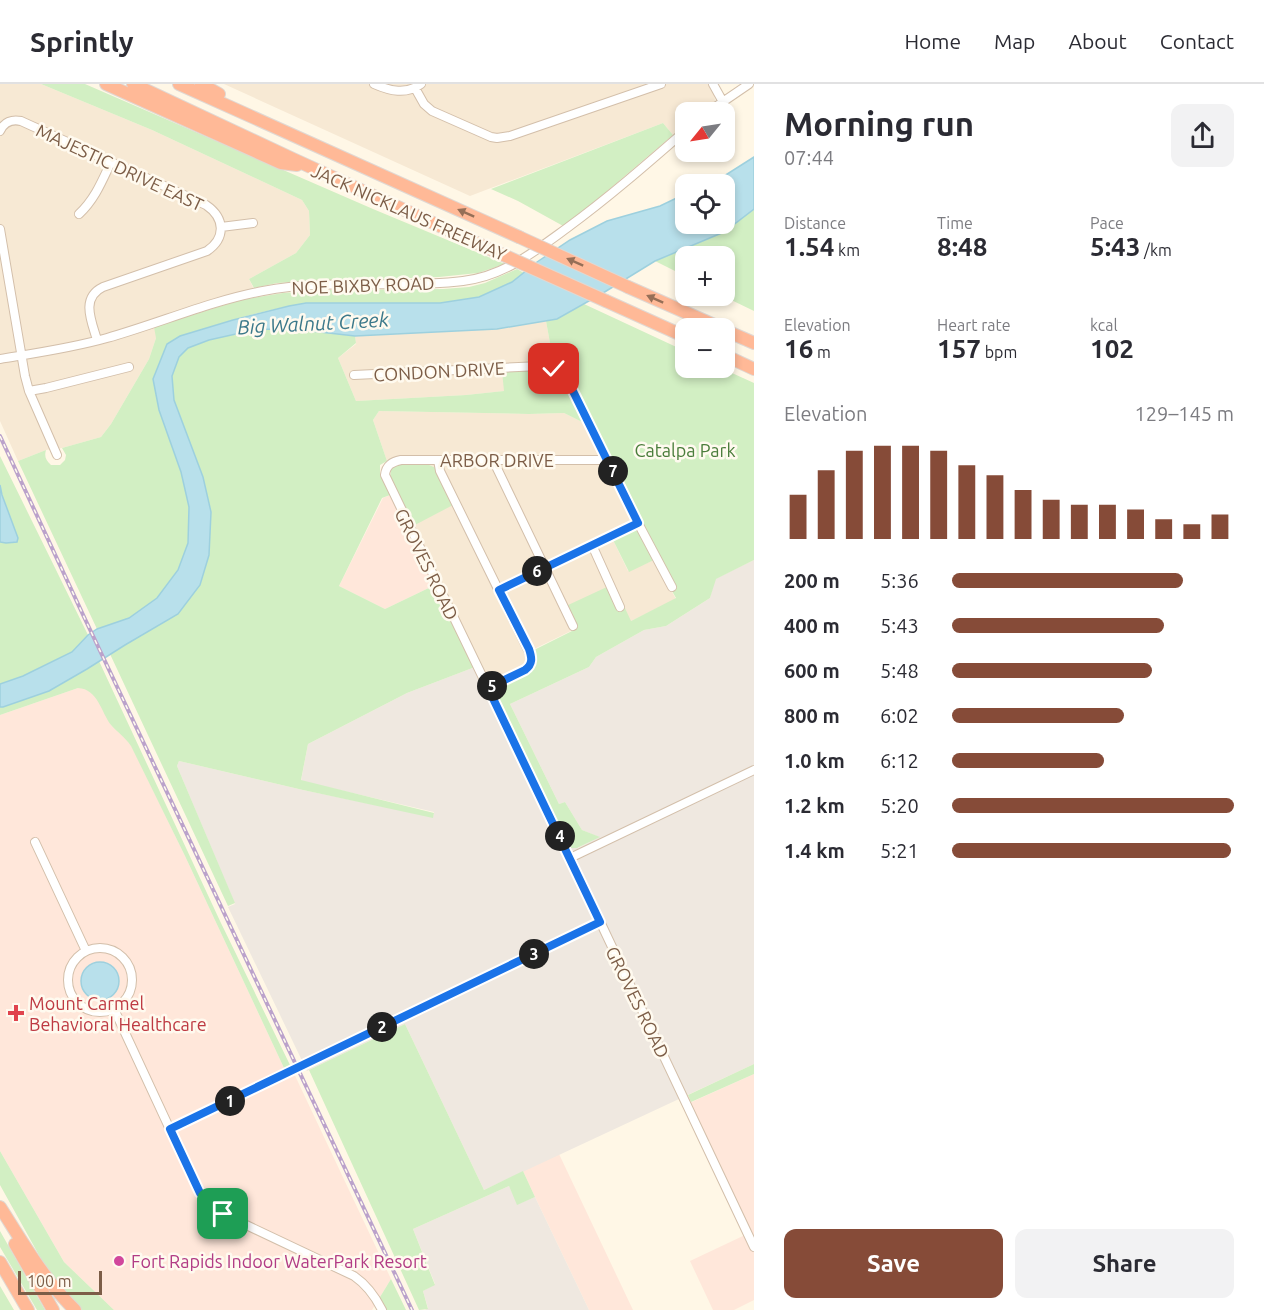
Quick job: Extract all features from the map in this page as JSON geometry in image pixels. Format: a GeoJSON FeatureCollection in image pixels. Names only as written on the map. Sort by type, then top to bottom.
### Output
{"type":"FeatureCollection","features":[{"type":"Feature","properties":{"kind":"highway"},"geometry":{"type":"LineString","coordinates":[[106,84],[281,163],[313,168]]}},
{"type":"Feature","properties":{"kind":"highway","name":"JACK NICKLAUS FREEWAY"},"geometry":{"type":"LineString","coordinates":[[134,84],[675,332]]}},
{"type":"Feature","properties":{"kind":"highway","name":"JACK NICKLAUS FREEWAY"},"geometry":{"type":"LineString","coordinates":[[179,84],[699,318]]}},
{"type":"Feature","properties":{"kind":"highway"},"geometry":{"type":"LineString","coordinates":[[201,84],[302,139]]}},
{"type":"Feature","properties":{"kind":"highway","name":"JACK NICKLAUS FREEWAY"},"geometry":{"type":"LineString","coordinates":[[735,335],[754,344]]}},
{"type":"Feature","properties":{"kind":"highway"},"geometry":{"type":"LineString","coordinates":[[735,360],[754,369]]}},
{"type":"Feature","properties":{"kind":"highway"},"geometry":{"type":"LineString","coordinates":[[0,1208],[56,1290],[75,1310]]}},
{"type":"Feature","properties":{"kind":"highway"},"geometry":{"type":"LineString","coordinates":[[0,1215],[24,1261],[54,1310]]}},
{"type":"Feature","properties":{"kind":"highway"},"geometry":{"type":"LineString","coordinates":[[0,1262],[28,1310]]}},
{"type":"Feature","properties":{"kind":"street"},"geometry":{"type":"LineString","coordinates":[[374,84],[393,91],[408,90],[418,86],[424,104],[432,111],[497,138],[510,136],[662,84]]}},
{"type":"Feature","properties":{"kind":"street"},"geometry":{"type":"LineString","coordinates":[[713,84],[723,102],[749,84]]}},
{"type":"Feature","properties":{"kind":"street","name":"MAJESTIC DRIVE EAST"},"geometry":{"type":"LineString","coordinates":[[0,131],[10,121],[21,121],[206,205],[216,214],[221,226]]}},
{"type":"Feature","properties":{"kind":"street","name":"NOE BIXBY ROAD"},"geometry":{"type":"LineString","coordinates":[[0,359],[97,340],[219,301],[266,290],[304,286],[448,282],[476,279],[496,273],[524,259],[573,223],[617,190],[675,140]]}},
{"type":"Feature","properties":{"kind":"street"},"geometry":{"type":"LineString","coordinates":[[79,214],[98,192],[111,162]]}},
{"type":"Feature","properties":{"kind":"street"},"geometry":{"type":"LineString","coordinates":[[97,340],[88,305],[95,292],[103,287],[207,251],[216,244],[221,226],[253,222]]}},
{"type":"Feature","properties":{"kind":"street"},"geometry":{"type":"LineString","coordinates":[[0,229],[21,355],[30,391],[57,455]]}},
{"type":"Feature","properties":{"kind":"street"},"geometry":{"type":"LineString","coordinates":[[30,391],[129,367]]}},
{"type":"Feature","properties":{"kind":"street","name":"CONDON DRIVE"},"geometry":{"type":"LineString","coordinates":[[354,375],[550,367],[559,371],[569,383],[608,460]]}},
{"type":"Feature","properties":{"kind":"street","name":"ARBOR DRIVE"},"geometry":{"type":"LineString","coordinates":[[388,465],[401,460],[608,460]]}},
{"type":"Feature","properties":{"kind":"street"},"geometry":{"type":"LineString","coordinates":[[438,460],[440,471],[531,656],[529,667],[525,670],[488,688]]}},
{"type":"Feature","properties":{"kind":"street"},"geometry":{"type":"LineString","coordinates":[[493,460],[573,626]]}},
{"type":"Feature","properties":{"kind":"street"},"geometry":{"type":"LineString","coordinates":[[608,460],[672,587]]}},
{"type":"Feature","properties":{"kind":"street","name":"GROVES ROAD"},"geometry":{"type":"LineString","coordinates":[[388,465],[385,471],[386,478],[754,1246]]}},
{"type":"Feature","properties":{"kind":"street"},"geometry":{"type":"LineString","coordinates":[[499,590],[638,523]]}},
{"type":"Feature","properties":{"kind":"street"},"geometry":{"type":"LineString","coordinates":[[592,544],[620,607]]}},
{"type":"Feature","properties":{"kind":"street"},"geometry":{"type":"LineString","coordinates":[[570,858],[754,770]]}},
{"type":"Feature","properties":{"kind":"street"},"geometry":{"type":"LineString","coordinates":[[35,842],[86,951]]}},
{"type":"Feature","properties":{"kind":"street"},"geometry":{"type":"LineString","coordinates":[[170,1129],[600,922]]}},
{"type":"Feature","properties":{"kind":"street"},"geometry":{"type":"LineString","coordinates":[[100,948],[111,950],[127,963],[132,983],[129,994],[123,1003],[114,1009],[94,1012],[76,1002],[71,994],[68,974],[78,957],[86,951],[100,948]]}},
{"type":"Feature","properties":{"kind":"street"},"geometry":{"type":"LineString","coordinates":[[114,1009],[200,1193],[216,1209],[239,1222],[354,1276],[373,1293],[382,1310]]}},
{"type":"Feature","properties":{"kind":"shaded area"},"geometry":{"type":"Polygon","coordinates":[[[0,84],[41,84],[152,130],[302,200],[309,211],[310,235],[296,253],[249,279],[258,297],[241,300],[156,338],[149,359],[101,437],[46,450],[18,461],[0,421],[0,84]]]}},
{"type":"Feature","properties":{"kind":"shaded area"},"geometry":{"type":"Polygon","coordinates":[[[224,84],[709,84],[714,93],[714,102],[675,102],[675,133],[673,135],[663,123],[470,196],[224,84]]]}},
{"type":"Feature","properties":{"kind":"shaded area"},"geometry":{"type":"Polygon","coordinates":[[[546,321],[554,365],[505,391],[356,401],[338,358],[356,344],[355,336],[497,329],[546,321]]]}},
{"type":"Feature","properties":{"kind":"shaded area"},"geometry":{"type":"Polygon","coordinates":[[[379,411],[564,413],[586,424],[637,525],[612,538],[628,571],[654,560],[676,599],[631,621],[567,606],[577,628],[532,650],[533,667],[499,688],[496,696],[475,667],[408,528],[454,504],[436,468],[427,464],[397,464],[391,469],[373,420],[379,411]]]}},
{"type":"Feature","properties":{"kind":"shaded area"},"geometry":{"type":"Polygon","coordinates":[[[390,495],[435,585],[385,609],[339,586],[383,498],[390,495]]]}},
{"type":"Feature","properties":{"kind":"shaded area"},"geometry":{"type":"Polygon","coordinates":[[[754,560],[754,1064],[484,1190],[405,1024],[307,1071],[228,907],[235,904],[177,766],[179,761],[433,817],[434,812],[301,781],[308,744],[407,693],[475,667],[496,696],[497,702],[578,848],[599,837],[582,830],[565,802],[559,804],[510,704],[589,667],[596,657],[644,630],[666,626],[710,598],[715,579],[754,560]]]}},
{"type":"Feature","properties":{"kind":"shaded area"},"geometry":{"type":"Polygon","coordinates":[[[78,688],[85,688],[95,696],[111,725],[131,745],[284,1068],[290,1065],[391,1279],[372,1310],[114,1310],[64,1262],[0,1151],[0,715],[78,688]]]}},
{"type":"Feature","properties":{"kind":"shaded area"},"geometry":{"type":"Polygon","coordinates":[[[754,1074],[754,1300],[734,1310],[713,1310],[690,1261],[745,1235],[685,1105],[754,1074]]]}},
{"type":"Feature","properties":{"kind":"shaded area"},"geometry":{"type":"Polygon","coordinates":[[[559,1154],[633,1310],[589,1310],[535,1197],[523,1171],[559,1154]]]}},
{"type":"Feature","properties":{"kind":"shaded area"},"geometry":{"type":"Polygon","coordinates":[[[509,1186],[518,1204],[535,1197],[589,1310],[425,1310],[428,1308],[423,1291],[435,1284],[413,1229],[509,1186]]]}},
{"type":"Feature","properties":{"kind":"green space"},"geometry":{"type":"Polygon","coordinates":[[[41,84],[85,84],[505,264],[478,273],[439,277],[277,283],[254,288],[249,279],[296,253],[310,235],[309,211],[302,200],[152,130],[41,84]]]}},
{"type":"Feature","properties":{"kind":"green space"},"geometry":{"type":"Polygon","coordinates":[[[663,123],[673,135],[565,227],[491,189],[663,123]]]}},
{"type":"Feature","properties":{"kind":"green space"},"geometry":{"type":"Polygon","coordinates":[[[754,209],[754,311],[735,302],[735,246],[691,246],[719,234],[735,234],[735,224],[754,209]]]}},
{"type":"Feature","properties":{"kind":"green space"},"geometry":{"type":"Polygon","coordinates":[[[675,253],[675,271],[655,261],[675,253]]]}},
{"type":"Feature","properties":{"kind":"green space"},"geometry":{"type":"Polygon","coordinates":[[[517,269],[524,273],[512,282],[479,297],[440,303],[306,303],[230,321],[186,335],[167,344],[181,472],[189,507],[188,543],[178,570],[157,598],[129,618],[97,629],[18,461],[46,450],[45,457],[49,463],[60,465],[66,455],[62,448],[101,437],[149,359],[156,338],[154,327],[241,300],[283,293],[469,287],[485,283],[517,269]]]}},
{"type":"Feature","properties":{"kind":"green space","name":"Catalpa Park"},"geometry":{"type":"Polygon","coordinates":[[[584,304],[675,346],[675,378],[735,378],[735,374],[754,383],[754,560],[716,579],[710,598],[666,626],[644,630],[596,657],[589,667],[510,704],[559,804],[565,802],[582,830],[600,837],[577,848],[570,848],[566,843],[497,702],[502,686],[528,672],[532,651],[576,629],[566,606],[609,586],[620,608],[624,606],[631,621],[676,598],[654,560],[629,572],[612,538],[637,525],[586,424],[564,413],[379,411],[373,420],[387,461],[380,465],[380,474],[390,495],[382,498],[339,586],[385,609],[435,585],[475,667],[407,693],[308,744],[301,780],[434,813],[433,818],[179,761],[177,766],[235,903],[228,906],[110,654],[125,645],[200,585],[209,555],[211,512],[203,477],[174,400],[172,376],[179,357],[188,348],[209,340],[258,329],[302,330],[355,336],[356,343],[338,358],[356,401],[466,395],[504,391],[502,371],[554,365],[546,321],[557,319],[584,304]]]}},
{"type":"Feature","properties":{"kind":"green space"},"geometry":{"type":"Polygon","coordinates":[[[0,456],[88,635],[72,652],[23,676],[0,684],[0,542],[6,543],[18,538],[2,495],[0,456]]]}},
{"type":"Feature","properties":{"kind":"green space"},"geometry":{"type":"Polygon","coordinates":[[[397,464],[427,464],[436,468],[455,504],[413,526],[390,479],[391,469],[397,464]]]}},
{"type":"Feature","properties":{"kind":"green space"},"geometry":{"type":"Polygon","coordinates":[[[99,661],[290,1065],[284,1068],[131,746],[111,725],[95,697],[85,689],[78,688],[0,715],[0,707],[87,669],[99,661]]]}},
{"type":"Feature","properties":{"kind":"green space"},"geometry":{"type":"Polygon","coordinates":[[[405,1024],[484,1190],[523,1171],[535,1197],[517,1205],[509,1186],[413,1229],[435,1285],[423,1291],[428,1309],[419,1310],[309,1070],[405,1024]]]}},
{"type":"Feature","properties":{"kind":"green space"},"geometry":{"type":"Polygon","coordinates":[[[754,1064],[754,1074],[691,1102],[688,1095],[754,1064]]]}},
{"type":"Feature","properties":{"kind":"green space"},"geometry":{"type":"Polygon","coordinates":[[[0,1151],[64,1262],[114,1310],[82,1310],[45,1266],[0,1185],[0,1151]]]}},
{"type":"Feature","properties":{"kind":"green space"},"geometry":{"type":"Polygon","coordinates":[[[0,1231],[45,1310],[37,1310],[0,1247],[0,1231]]]}},
{"type":"Feature","properties":{"kind":"green space"},"geometry":{"type":"Polygon","coordinates":[[[391,1279],[406,1310],[386,1310],[380,1297],[391,1279]]]}},
{"type":"Feature","properties":{"kind":"green space"},"geometry":{"type":"Polygon","coordinates":[[[0,1286],[14,1310],[0,1310],[0,1286]]]}},
{"type":"Feature","properties":{"kind":"water"},"geometry":{"type":"Polygon","coordinates":[[[754,157],[754,209],[735,224],[735,174],[727,174],[754,157]]]}},
{"type":"Feature","properties":{"kind":"water","name":"Big Walnut Creek"},"geometry":{"type":"Polygon","coordinates":[[[675,199],[675,234],[719,234],[691,246],[675,246],[675,253],[655,261],[557,319],[497,329],[355,336],[302,330],[258,329],[209,340],[188,348],[179,357],[172,376],[174,400],[203,477],[211,512],[209,555],[200,585],[178,614],[49,691],[0,707],[0,684],[23,676],[72,652],[97,629],[129,618],[157,598],[178,570],[188,543],[189,507],[181,472],[159,410],[153,379],[167,344],[180,336],[233,320],[306,303],[440,303],[479,297],[512,282],[570,240],[607,221],[660,206],[675,199]]]}},
{"type":"Feature","properties":{"kind":"water"},"geometry":{"type":"Polygon","coordinates":[[[0,485],[18,538],[17,542],[0,542],[0,485]]]}},
{"type":"Feature","properties":{"kind":"water"},"geometry":{"type":"Polygon","coordinates":[[[100,962],[113,968],[119,981],[113,994],[100,1000],[87,994],[81,981],[87,968],[100,962]]]}},
{"type":"Feature","properties":{"kind":"railway"},"geometry":{"type":"LineString","coordinates":[[0,436],[412,1310]]}},
{"type":"Feature","properties":{"kind":"place","name":"Mount Carmel Behavioral Healthcare"},"geometry":{"type":"Point","coordinates":[16,1013]}},
{"type":"Feature","properties":{"kind":"place","name":"Fort Rapids Indoor WaterPark Resort"},"geometry":{"type":"Point","coordinates":[119,1261]}},
{"type":"Feature","properties":{"kind":"route"},"geometry":{"type":"LineString","coordinates":[[223,1214],[200,1193],[170,1129],[600,922],[488,688],[525,670],[531,662],[529,649],[499,590],[638,523],[569,383],[559,371],[554,369]]}}]}
